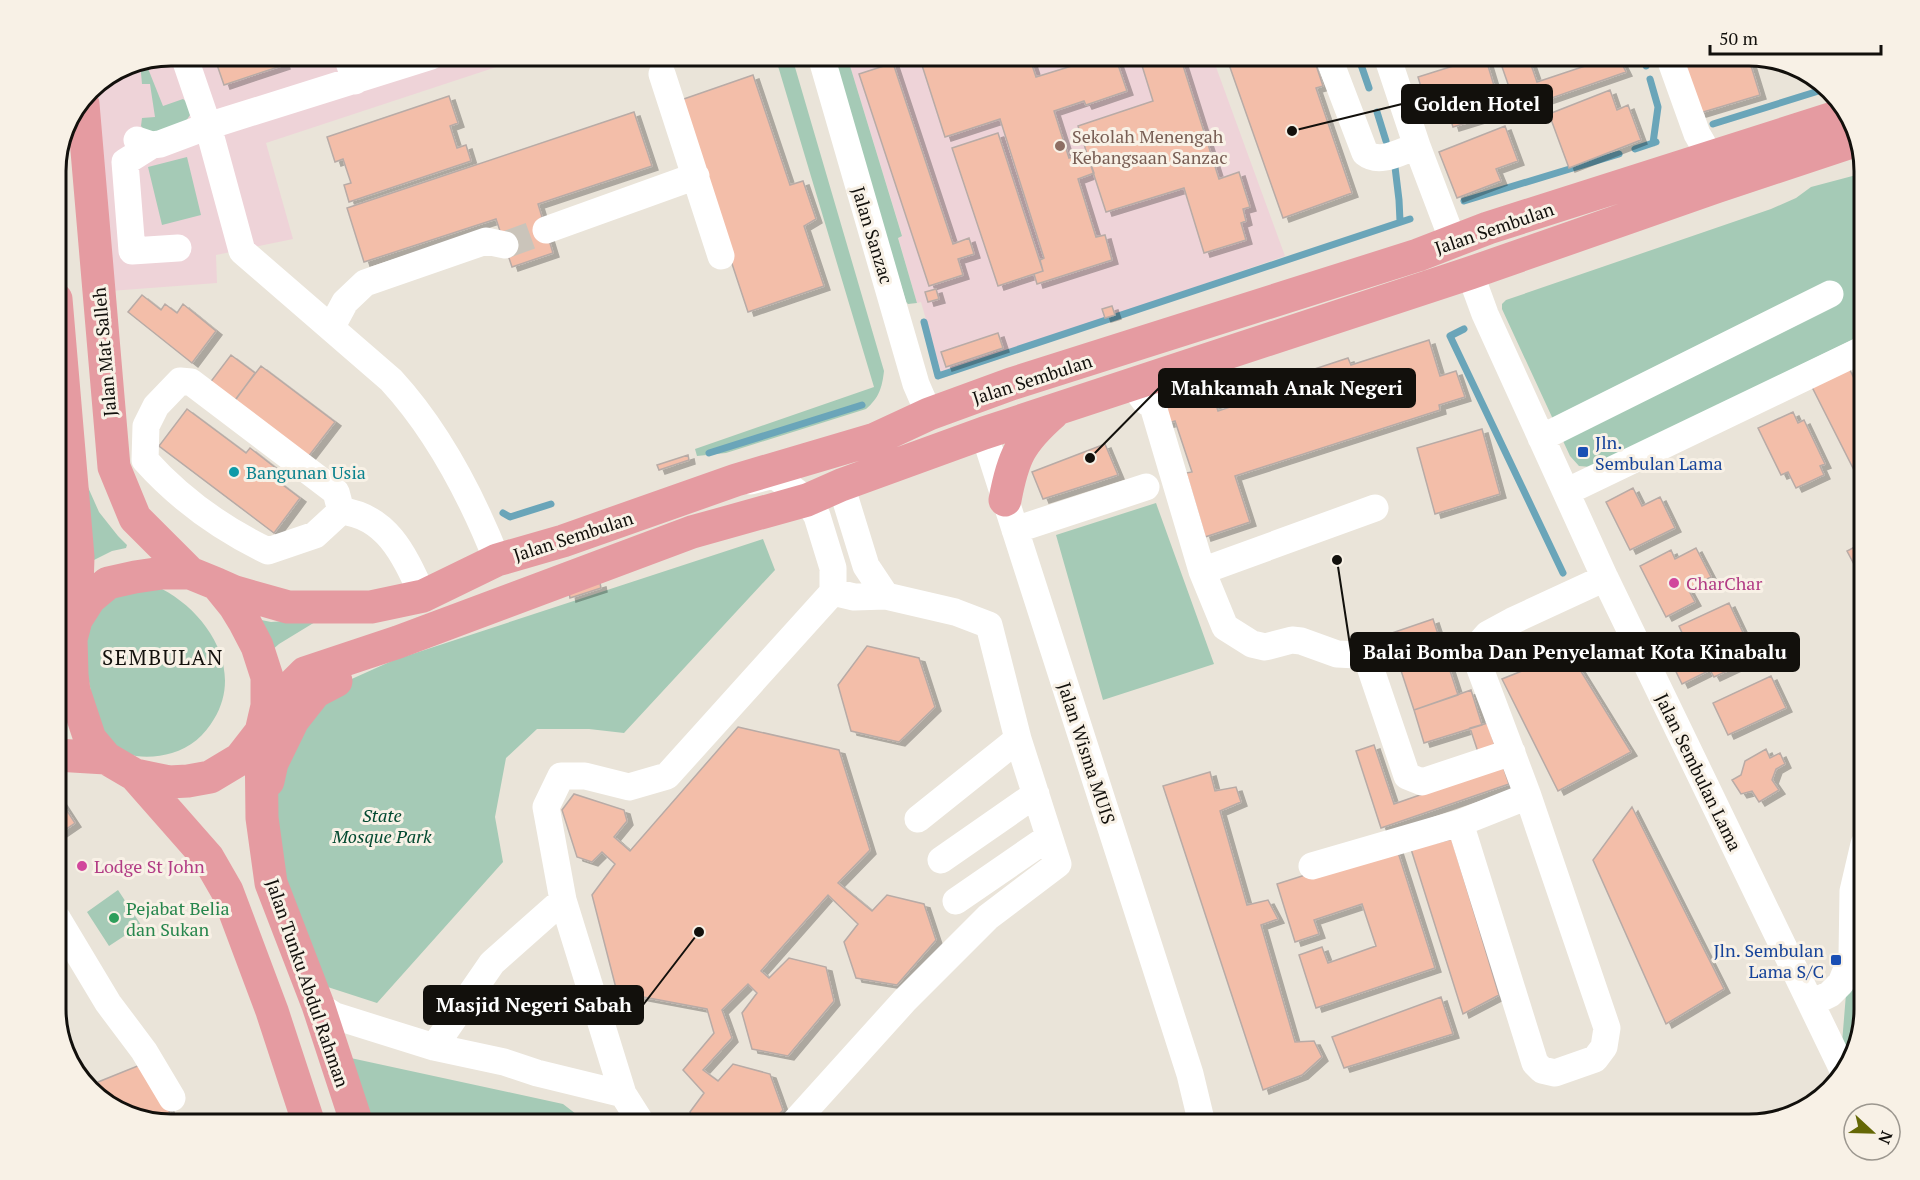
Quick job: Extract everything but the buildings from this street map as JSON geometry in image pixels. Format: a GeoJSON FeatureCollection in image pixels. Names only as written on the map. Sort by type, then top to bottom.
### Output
{"type":"FeatureCollection","features":[{"type":"Feature","properties":{"kind":"main road","name":"Jalan Mat Salleh"},"geometry":{"type":"LineString","coordinates":[[84,113],[114,467],[135,518],[204,579]]}},
{"type":"Feature","properties":{"kind":"main road","name":"Jalan Sembulan"},"geometry":{"type":"LineString","coordinates":[[204,579],[235,592],[288,606],[371,607],[423,596],[497,560],[562,541],[736,480],[875,439],[929,414],[1011,384],[1418,255],[1488,228],[1839,116]]}},
{"type":"Feature","properties":{"kind":"main road","name":"Jalan Sembulan"},"geometry":{"type":"LineString","coordinates":[[261,732],[280,698],[304,673],[412,636],[692,532],[807,500],[841,485],[984,433],[1470,273],[1850,143]]}},
{"type":"Feature","properties":{"kind":"main road"},"geometry":{"type":"LineString","coordinates":[[1418,255],[1470,273],[1488,228]]}},
{"type":"Feature","properties":{"kind":"main road"},"geometry":{"type":"LineString","coordinates":[[1080,363],[1113,372],[1132,385]]}},
{"type":"Feature","properties":{"kind":"main road"},"geometry":{"type":"LineString","coordinates":[[875,439],[898,440],[951,424],[984,433],[1011,384]]}},
{"type":"Feature","properties":{"kind":"main road"},"geometry":{"type":"LineString","coordinates":[[1005,500],[1010,472],[1017,454],[1026,440],[1059,408]]}},
{"type":"Feature","properties":{"kind":"main road"},"geometry":{"type":"LineString","coordinates":[[66,464],[78,557],[67,639],[74,691],[90,739],[106,758],[135,775],[208,858],[227,891],[272,1011],[305,1114]]}},
{"type":"Feature","properties":{"kind":"main road"},"geometry":{"type":"LineString","coordinates":[[66,578],[78,557]]}},
{"type":"Feature","properties":{"kind":"main road"},"geometry":{"type":"LineString","coordinates":[[262,818],[272,762],[293,720],[315,692],[369,664],[438,618],[486,594],[497,560]]}},
{"type":"Feature","properties":{"kind":"main road"},"geometry":{"type":"LineString","coordinates":[[67,639],[90,598],[108,584],[162,573],[204,579],[234,605],[257,646],[267,677],[267,706],[261,732],[240,759],[210,777],[189,781],[169,782],[135,775]]}},
{"type":"Feature","properties":{"kind":"main road","name":"Jalan Tunku Abdul Rahman"},"geometry":{"type":"LineString","coordinates":[[261,732],[262,818],[271,883],[318,1005],[353,1114]]}},
{"type":"Feature","properties":{"kind":"main road"},"geometry":{"type":"LineString","coordinates":[[66,756],[106,758]]}},
{"type":"Feature","properties":{"kind":"street"},"geometry":{"type":"LineString","coordinates":[[187,66],[208,126],[242,251],[391,380],[423,419],[481,520],[497,560]]}},
{"type":"Feature","properties":{"kind":"street"},"geometry":{"type":"LineString","coordinates":[[350,66],[355,81]]}},
{"type":"Feature","properties":{"kind":"street"},"geometry":{"type":"LineString","coordinates":[[178,248],[132,251],[125,162],[144,142],[171,141],[208,126],[401,66]]}},
{"type":"Feature","properties":{"kind":"street","name":"Jalan Sanzac"},"geometry":{"type":"LineString","coordinates":[[824,66],[916,384],[929,414]]}},
{"type":"Feature","properties":{"kind":"street"},"geometry":{"type":"LineString","coordinates":[[1332,66],[1365,153],[1370,157],[1382,159],[1417,146]]}},
{"type":"Feature","properties":{"kind":"street"},"geometry":{"type":"LineString","coordinates":[[1390,66],[1417,146],[1453,241]]}},
{"type":"Feature","properties":{"kind":"street"},"geometry":{"type":"LineString","coordinates":[[1672,66],[1696,134],[1711,158]]}},
{"type":"Feature","properties":{"kind":"street"},"geometry":{"type":"LineString","coordinates":[[662,74],[721,256]]}},
{"type":"Feature","properties":{"kind":"street"},"geometry":{"type":"LineString","coordinates":[[546,230],[696,176]]}},
{"type":"Feature","properties":{"kind":"street"},"geometry":{"type":"LineString","coordinates":[[486,241],[505,244],[488,257],[373,299],[337,333],[345,302],[364,283],[486,241]]}},
{"type":"Feature","properties":{"kind":"street","name":"Jalan Sembulan Lama"},"geometry":{"type":"LineString","coordinates":[[1470,273],[1485,314],[1605,578],[1840,1063]]}},
{"type":"Feature","properties":{"kind":"street"},"geometry":{"type":"LineString","coordinates":[[1287,334],[1290,306],[1308,289]]}},
{"type":"Feature","properties":{"kind":"street"},"geometry":{"type":"LineString","coordinates":[[1541,438],[1830,294]]}},
{"type":"Feature","properties":{"kind":"street"},"geometry":{"type":"LineString","coordinates":[[1566,492],[1854,354]]}},
{"type":"Feature","properties":{"kind":"street"},"geometry":{"type":"LineString","coordinates":[[341,511],[336,492],[191,382],[180,381],[156,406],[146,426],[145,460],[166,484],[238,537],[268,551],[315,535],[341,511],[358,513],[390,536],[407,560],[423,596]]}},
{"type":"Feature","properties":{"kind":"street"},"geometry":{"type":"LineString","coordinates":[[1132,385],[1144,400],[1153,406],[1202,571],[1225,627],[1251,644],[1265,647],[1292,640],[1301,641],[1337,654],[1357,655],[1368,661],[1407,776],[1422,782],[1512,752]]}},
{"type":"Feature","properties":{"kind":"street","name":"Jalan Wisma MUIS"},"geometry":{"type":"LineString","coordinates":[[984,433],[1190,1074]]}},
{"type":"Feature","properties":{"kind":"street"},"geometry":{"type":"LineString","coordinates":[[635,1114],[623,1094],[563,900],[546,807],[561,776],[585,776],[629,788],[668,776],[833,592],[833,568],[817,516],[807,500],[774,475],[744,483],[736,480]]}},
{"type":"Feature","properties":{"kind":"street"},"geometry":{"type":"LineString","coordinates":[[841,485],[866,566],[886,596]]}},
{"type":"Feature","properties":{"kind":"street"},"geometry":{"type":"LineString","coordinates":[[1015,530],[1146,487]]}},
{"type":"Feature","properties":{"kind":"street"},"geometry":{"type":"LineString","coordinates":[[1202,571],[1375,508]]}},
{"type":"Feature","properties":{"kind":"street"},"geometry":{"type":"LineString","coordinates":[[1460,823],[1535,1063],[1542,1070],[1556,1073],[1595,1059],[1604,1047],[1607,1028],[1528,796],[1476,658],[1480,643],[1488,634],[1605,578]]}},
{"type":"Feature","properties":{"kind":"street"},"geometry":{"type":"LineString","coordinates":[[803,1114],[905,1000],[988,917],[1058,864],[1018,739],[989,625],[956,612],[886,596],[854,597],[833,592]]}},
{"type":"Feature","properties":{"kind":"street"},"geometry":{"type":"LineString","coordinates":[[918,819],[1018,739]]}},
{"type":"Feature","properties":{"kind":"street"},"geometry":{"type":"LineString","coordinates":[[941,860],[1036,794]]}},
{"type":"Feature","properties":{"kind":"street"},"geometry":{"type":"LineString","coordinates":[[1312,866],[1460,823],[1528,796]]}},
{"type":"Feature","properties":{"kind":"street"},"geometry":{"type":"LineString","coordinates":[[956,901],[1049,837]]}},
{"type":"Feature","properties":{"kind":"street"},"geometry":{"type":"LineString","coordinates":[[434,1047],[492,963],[563,900]]}},
{"type":"Feature","properties":{"kind":"street"},"geometry":{"type":"LineString","coordinates":[[66,933],[108,1003],[144,1051],[172,1098]]}},
{"type":"Feature","properties":{"kind":"street"},"geometry":{"type":"LineString","coordinates":[[1812,1003],[1830,994],[1841,983],[1852,956],[1854,937]]}},
{"type":"Feature","properties":{"kind":"street"},"geometry":{"type":"LineString","coordinates":[[318,1005],[335,1016],[434,1047],[504,1062],[537,1073],[623,1094]]}},
{"type":"Feature","properties":{"kind":"street"},"geometry":{"type":"LineString","coordinates":[[1187,1114],[1190,1074]]}},
{"type":"Feature","properties":{"kind":"street"},"geometry":{"type":"LineString","coordinates":[[1190,1074],[1199,1114]]}},
{"type":"Feature","properties":{"kind":"street"},"geometry":{"type":"LineString","coordinates":[[1190,1074],[1212,1114]]}},
{"type":"Feature","properties":{"kind":"shaded area"},"geometry":{"type":"Polygon","coordinates":[[[171,66],[500,66],[266,143],[293,239],[216,255],[217,283],[110,291],[92,102],[113,84],[131,74],[150,68],[171,66]]]}},
{"type":"Feature","properties":{"kind":"shaded area","name":"Sekolah Menengah Kebangsaan Sanzac"},"geometry":{"type":"Polygon","coordinates":[[[850,66],[1216,66],[1285,256],[941,372],[921,302],[917,303],[898,237],[902,235],[850,66]]]}},
{"type":"Feature","properties":{"kind":"green space"},"geometry":{"type":"Polygon","coordinates":[[[778,66],[795,66],[884,371],[882,383],[877,397],[866,409],[726,453],[697,456],[695,449],[874,387],[778,66]]]}},
{"type":"Feature","properties":{"kind":"green space"},"geometry":{"type":"Polygon","coordinates":[[[835,66],[850,66],[902,236],[898,238],[917,303],[908,304],[835,66]]]}},
{"type":"Feature","properties":{"kind":"green space"},"geometry":{"type":"Polygon","coordinates":[[[148,69],[163,106],[183,99],[189,104],[190,115],[186,121],[157,134],[145,131],[141,126],[142,118],[155,117],[150,84],[142,84],[141,71],[148,69]]]}},
{"type":"Feature","properties":{"kind":"green space"},"geometry":{"type":"Polygon","coordinates":[[[187,157],[201,215],[162,225],[148,167],[187,157]]]}},
{"type":"Feature","properties":{"kind":"green space"},"geometry":{"type":"Polygon","coordinates":[[[1854,176],[1854,339],[1591,467],[1579,466],[1570,456],[1502,309],[1502,304],[1506,300],[1771,209],[1796,198],[1811,187],[1854,176]]]}},
{"type":"Feature","properties":{"kind":"green space"},"geometry":{"type":"Polygon","coordinates":[[[66,288],[77,418],[87,485],[99,512],[127,545],[126,548],[112,551],[92,561],[66,368],[66,288]]]}},
{"type":"Feature","properties":{"kind":"green space"},"geometry":{"type":"Polygon","coordinates":[[[1156,503],[1214,664],[1103,700],[1056,535],[1156,503]]]}},
{"type":"Feature","properties":{"kind":"green space","name":"State Mosque Park"},"geometry":{"type":"Polygon","coordinates":[[[763,539],[775,570],[624,733],[589,729],[537,729],[506,758],[495,817],[503,862],[377,1003],[303,979],[265,852],[277,746],[307,699],[394,660],[763,539]]]}},
{"type":"Feature","properties":{"kind":"green space"},"geometry":{"type":"Polygon","coordinates":[[[162,589],[179,599],[207,628],[223,663],[225,681],[222,700],[210,725],[191,744],[179,751],[167,754],[149,757],[131,755],[99,736],[79,627],[101,594],[162,589]]]}},
{"type":"Feature","properties":{"kind":"green space"},"geometry":{"type":"Polygon","coordinates":[[[241,616],[271,622],[320,619],[279,644],[255,665],[241,616]]]}},
{"type":"Feature","properties":{"kind":"green space","name":"Pejabat Belia dan Sukan"},"geometry":{"type":"Polygon","coordinates":[[[118,890],[141,925],[109,946],[87,912],[118,890]]]}},
{"type":"Feature","properties":{"kind":"green space"},"geometry":{"type":"Polygon","coordinates":[[[1854,956],[1853,1023],[1846,1050],[1842,1043],[1846,994],[1854,956]]]}},
{"type":"Feature","properties":{"kind":"green space"},"geometry":{"type":"Polygon","coordinates":[[[346,1057],[563,1104],[576,1114],[364,1114],[346,1057]]]}},
{"type":"Feature","properties":{"kind":"waterway"},"geometry":{"type":"LineString","coordinates":[[1361,66],[1369,88]]}},
{"type":"Feature","properties":{"kind":"waterway"},"geometry":{"type":"LineString","coordinates":[[1650,79],[1658,107],[1653,143]]}},
{"type":"Feature","properties":{"kind":"waterway"},"geometry":{"type":"LineString","coordinates":[[1713,124],[1817,92]]}},
{"type":"Feature","properties":{"kind":"waterway"},"geometry":{"type":"LineString","coordinates":[[1377,112],[1386,141]]}},
{"type":"Feature","properties":{"kind":"waterway"},"geometry":{"type":"LineString","coordinates":[[1635,149],[1656,142]]}},
{"type":"Feature","properties":{"kind":"waterway"},"geometry":{"type":"LineString","coordinates":[[1464,201],[1619,154]]}},
{"type":"Feature","properties":{"kind":"waterway"},"geometry":{"type":"LineString","coordinates":[[1395,167],[1400,221]]}},
{"type":"Feature","properties":{"kind":"waterway"},"geometry":{"type":"LineString","coordinates":[[924,322],[938,376],[1410,219]]}},
{"type":"Feature","properties":{"kind":"waterway"},"geometry":{"type":"LineString","coordinates":[[1464,329],[1450,336],[1563,573]]}},
{"type":"Feature","properties":{"kind":"waterway"},"geometry":{"type":"LineString","coordinates":[[709,453],[862,405]]}},
{"type":"Feature","properties":{"kind":"waterway"},"geometry":{"type":"LineString","coordinates":[[503,513],[510,517],[551,504]]}},
{"type":"Feature","properties":{"kind":"tunnel"},"geometry":{"type":"LineString","coordinates":[[505,245],[546,230]]}},
{"type":"Feature","properties":{"kind":"place","name":"Golden Hotel"},"geometry":{"type":"Point","coordinates":[1292,131]}},
{"type":"Feature","properties":{"kind":"place","name":"Sekolah Menengah Kebangsaan Sanzac"},"geometry":{"type":"Point","coordinates":[1060,146]}},
{"type":"Feature","properties":{"kind":"place","name":"Jln. Sembulan Lama"},"geometry":{"type":"Point","coordinates":[1583,452]}},
{"type":"Feature","properties":{"kind":"place","name":"Mahkamah Anak Negeri"},"geometry":{"type":"Point","coordinates":[1090,458]}},
{"type":"Feature","properties":{"kind":"place","name":"Bangunan Usia"},"geometry":{"type":"Point","coordinates":[234,472]}},
{"type":"Feature","properties":{"kind":"place","name":"Balai Bomba Dan Penyelamat Kota Kinabalu"},"geometry":{"type":"Point","coordinates":[1337,560]}},
{"type":"Feature","properties":{"kind":"place","name":"CharChar"},"geometry":{"type":"Point","coordinates":[1674,583]}},
{"type":"Feature","properties":{"kind":"place","name":"Lodge St John"},"geometry":{"type":"Point","coordinates":[82,866]}},
{"type":"Feature","properties":{"kind":"place","name":"Pejabat Belia dan Sukan"},"geometry":{"type":"Point","coordinates":[114,918]}},
{"type":"Feature","properties":{"kind":"place","name":"Masjid Negeri Sabah"},"geometry":{"type":"Point","coordinates":[699,932]}},
{"type":"Feature","properties":{"kind":"place","name":"Jln. Sembulan Lama S/C"},"geometry":{"type":"Point","coordinates":[1836,960]}},
{"type":"Feature","properties":{"kind":"district","name":"SEMBULAN"},"geometry":{"type":"Point","coordinates":[163,657]}}]}
